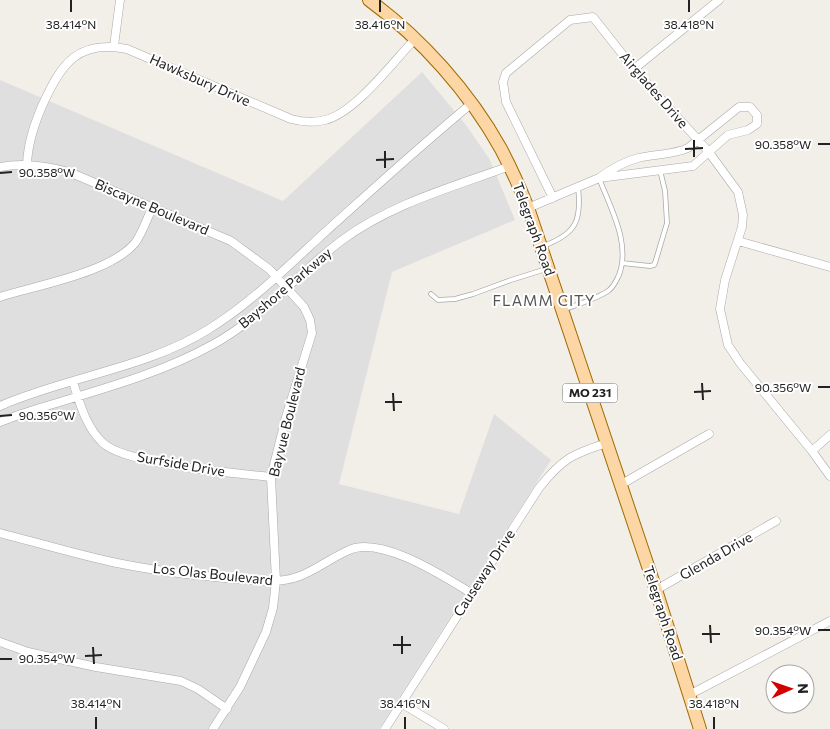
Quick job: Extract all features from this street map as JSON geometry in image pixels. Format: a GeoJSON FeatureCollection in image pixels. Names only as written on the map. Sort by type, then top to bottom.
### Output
{"type":"FeatureCollection","features":[{"type":"Feature","properties":{"kind":"main road","name":"Telegraph Road"},"geometry":{"type":"LineString","coordinates":[[369,0],[415,39],[446,72],[492,133],[510,166],[528,208],[549,268],[700,729]]}},
{"type":"Feature","properties":{"kind":"street"},"geometry":{"type":"LineString","coordinates":[[114,46],[120,0]]}},
{"type":"Feature","properties":{"kind":"street"},"geometry":{"type":"LineString","coordinates":[[634,69],[718,0]]}},
{"type":"Feature","properties":{"kind":"street","name":"Airglades Drive"},"geometry":{"type":"LineString","coordinates":[[553,198],[506,102],[502,82],[506,73],[570,20],[593,17],[634,69],[708,151],[738,192],[743,215],[738,241],[725,280],[720,308],[728,345],[763,393],[812,451],[830,476]]}},
{"type":"Feature","properties":{"kind":"street","name":"Hawksbury Drive"},"geometry":{"type":"LineString","coordinates":[[27,164],[31,133],[49,90],[60,70],[77,55],[87,50],[102,46],[114,46],[138,53],[291,119],[314,122],[336,116],[354,104],[415,39]]}},
{"type":"Feature","properties":{"kind":"street","name":"Bayshore Parkway"},"geometry":{"type":"LineString","coordinates":[[0,406],[15,399],[164,352],[230,315],[276,277],[424,143],[471,104]]}},
{"type":"Feature","properties":{"kind":"street"},"geometry":{"type":"LineString","coordinates":[[528,208],[599,178],[620,164],[638,158],[680,152],[688,148],[739,107],[750,107],[754,110],[757,124],[752,129],[728,135],[693,166],[599,178]]}},
{"type":"Feature","properties":{"kind":"street","name":"Biscayne Boulevard"},"geometry":{"type":"LineString","coordinates":[[0,167],[27,164],[70,172],[231,241],[262,263],[287,289]]}},
{"type":"Feature","properties":{"kind":"street","name":"Bayshore Parkway"},"geometry":{"type":"LineString","coordinates":[[0,422],[156,372],[214,345],[256,316],[342,240],[369,223],[414,201],[510,166]]}},
{"type":"Feature","properties":{"kind":"street"},"geometry":{"type":"LineString","coordinates":[[0,296],[85,273],[120,255],[135,243],[152,208]]}},
{"type":"Feature","properties":{"kind":"street"},"geometry":{"type":"LineString","coordinates":[[738,241],[830,267]]}},
{"type":"Feature","properties":{"kind":"street","name":"Bayvue Boulevard"},"geometry":{"type":"LineString","coordinates":[[214,729],[240,687],[266,632],[273,608],[276,581],[271,477],[286,417],[312,332],[310,320],[304,307],[287,289]]}},
{"type":"Feature","properties":{"kind":"street","name":"Surfside Drive"},"geometry":{"type":"LineString","coordinates":[[73,382],[91,429],[104,444],[122,453],[143,460],[178,466],[271,477]]}},
{"type":"Feature","properties":{"kind":"street"},"geometry":{"type":"LineString","coordinates":[[620,486],[709,434]]}},
{"type":"Feature","properties":{"kind":"street"},"geometry":{"type":"LineString","coordinates":[[812,451],[830,435]]}},
{"type":"Feature","properties":{"kind":"street","name":"Causeway Drive"},"geometry":{"type":"LineString","coordinates":[[385,729],[539,488],[556,467],[579,452],[607,443]]}},
{"type":"Feature","properties":{"kind":"street","name":"Glenda Drive"},"geometry":{"type":"LineString","coordinates":[[656,590],[776,521]]}},
{"type":"Feature","properties":{"kind":"street","name":"Los Olas Boulevard"},"geometry":{"type":"LineString","coordinates":[[0,533],[116,563],[196,575],[276,581],[301,577],[348,550],[366,547],[393,551],[471,593]]}},
{"type":"Feature","properties":{"kind":"street"},"geometry":{"type":"LineString","coordinates":[[689,695],[830,622]]}},
{"type":"Feature","properties":{"kind":"street"},"geometry":{"type":"LineString","coordinates":[[0,642],[28,652],[96,667],[181,681],[198,689],[227,709]]}},
{"type":"Feature","properties":{"kind":"street"},"geometry":{"type":"LineString","coordinates":[[401,703],[444,729]]}},
{"type":"Feature","properties":{"kind":"lane"},"geometry":{"type":"LineString","coordinates":[[622,263],[650,266],[655,263],[667,223],[665,191],[660,170]]}},
{"type":"Feature","properties":{"kind":"lane"},"geometry":{"type":"LineString","coordinates":[[563,310],[609,290],[616,283],[622,263],[622,244],[619,232],[599,178]]}},
{"type":"Feature","properties":{"kind":"lane"},"geometry":{"type":"LineString","coordinates":[[541,246],[559,240],[569,233],[577,219],[580,207],[578,187]]}},
{"type":"Feature","properties":{"kind":"lane"},"geometry":{"type":"LineString","coordinates":[[432,294],[438,300],[455,299],[549,268]]}},
{"type":"Feature","properties":{"kind":"shaded area"},"geometry":{"type":"Polygon","coordinates":[[[422,72],[466,125],[490,160],[515,220],[392,272],[339,484],[459,514],[494,414],[551,460],[379,729],[0,729],[0,80],[283,201],[422,72]]]}},
{"type":"Feature","properties":{"kind":"district","name":"FLAMM CITY"},"geometry":{"type":"Point","coordinates":[544,301]}}]}
